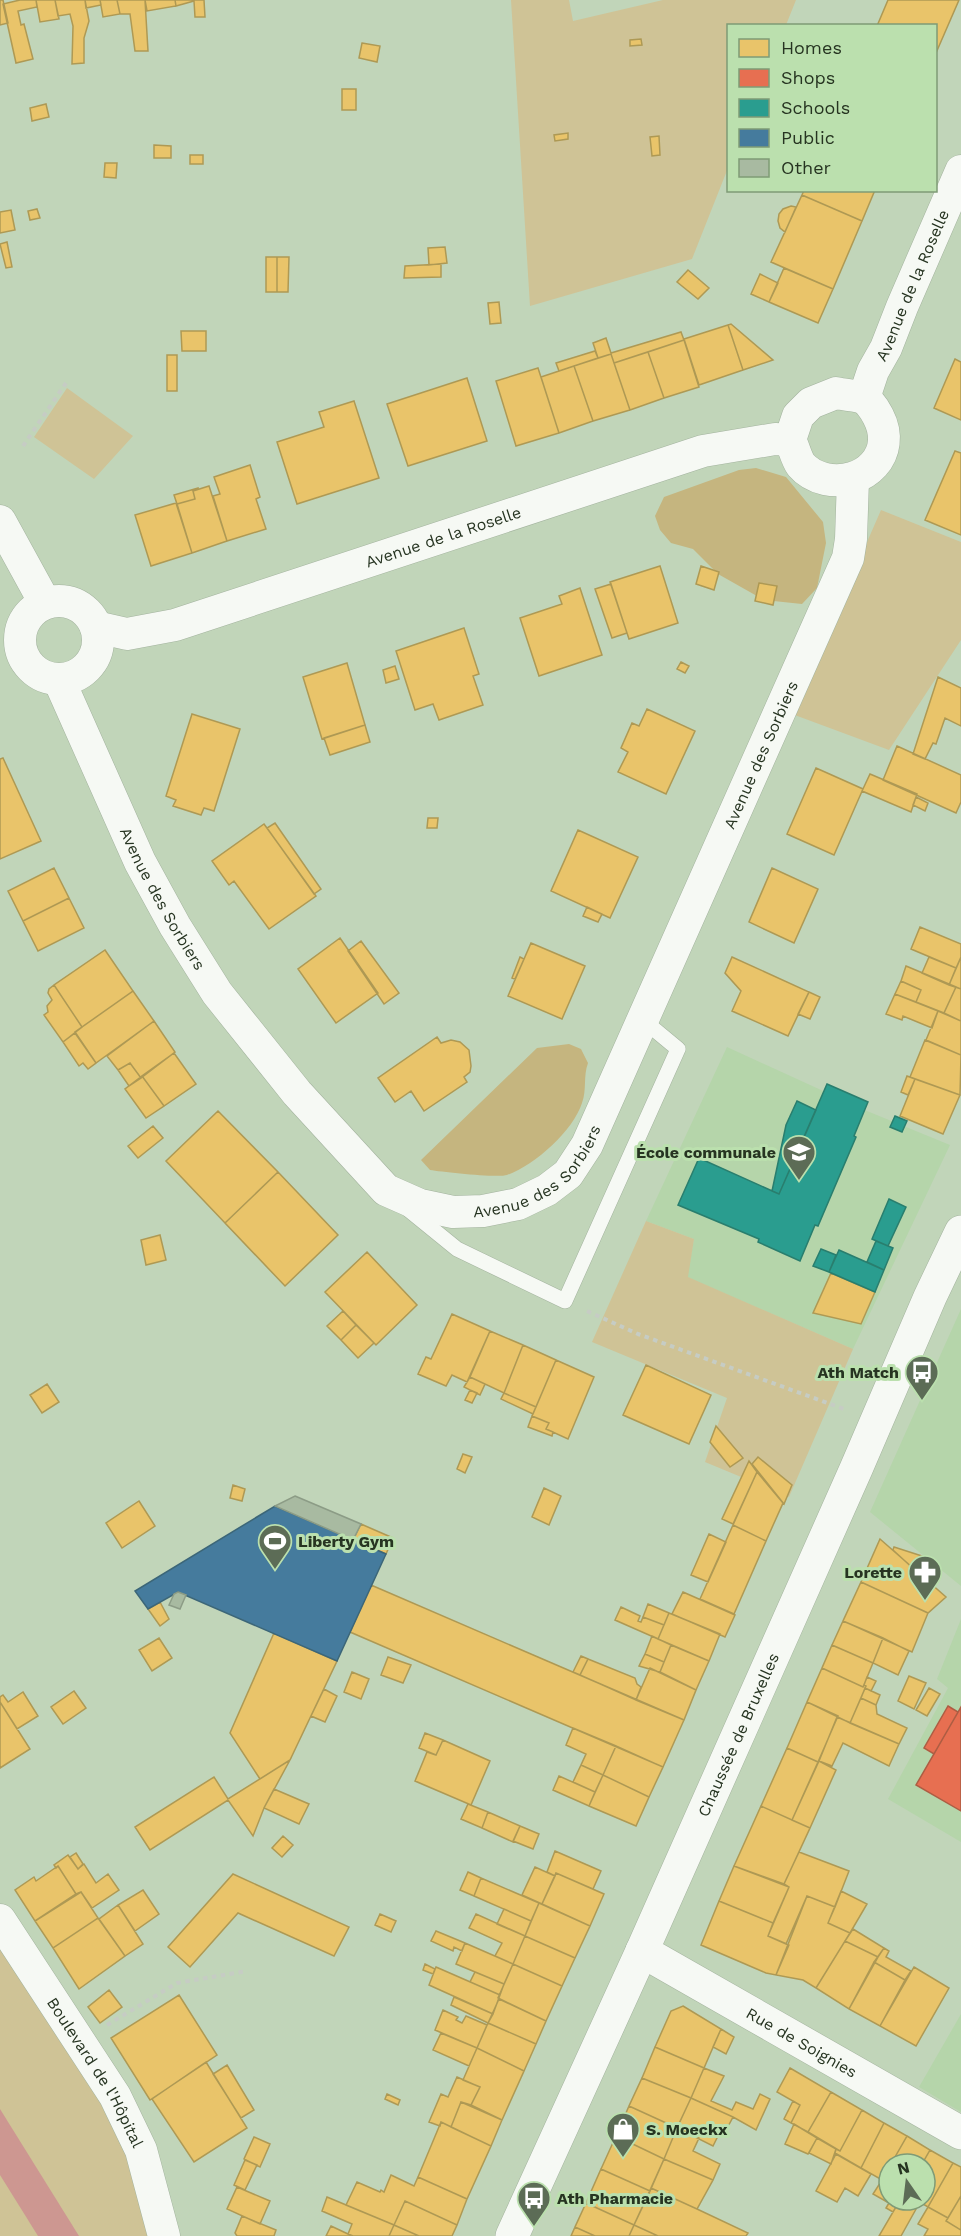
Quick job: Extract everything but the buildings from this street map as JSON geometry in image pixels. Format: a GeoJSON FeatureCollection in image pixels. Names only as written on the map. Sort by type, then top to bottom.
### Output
{"type":"FeatureCollection","features":[{"type":"Feature","properties":{"kind":"street","name":"Avenue de la Roselle"},"geometry":{"type":"LineString","coordinates":[[864,398],[873,371],[886,348],[961,171]]}},
{"type":"Feature","properties":{"kind":"street"},"geometry":{"type":"LineString","coordinates":[[836,393],[864,398],[881,422],[884,435],[882,450],[875,463],[865,473],[853,479],[838,482],[817,477],[801,465],[790,440],[798,416],[811,403],[836,393]]}},
{"type":"Feature","properties":{"kind":"street","name":"Avenue de la Roselle"},"geometry":{"type":"LineString","coordinates":[[96,627],[127,634],[175,625],[703,451],[775,439],[790,440]]}},
{"type":"Feature","properties":{"kind":"street","name":"Avenue des Sorbiers"},"geometry":{"type":"LineString","coordinates":[[60,680],[140,862],[175,926],[217,993],[297,1093],[386,1190],[420,1205],[453,1212],[483,1211],[518,1204],[547,1190],[568,1174],[586,1145],[644,1020],[848,558],[853,479]]}},
{"type":"Feature","properties":{"kind":"street"},"geometry":{"type":"LineString","coordinates":[[0,521],[45,603]]}},
{"type":"Feature","properties":{"kind":"street"},"geometry":{"type":"LineString","coordinates":[[70,602],[90,616],[96,627],[99,639],[92,663],[83,672],[72,677],[60,680],[36,673],[27,664],[20,648],[21,629],[26,618],[34,609],[45,603],[70,602]]}},
{"type":"Feature","properties":{"kind":"street","name":"Chaussée de Bruxelles"},"geometry":{"type":"LineString","coordinates":[[512,2236],[642,1951],[930,1297],[961,1232]]}},
{"type":"Feature","properties":{"kind":"street","name":"Boulevard de l'Hôpital"},"geometry":{"type":"LineString","coordinates":[[0,1920],[115,2096],[141,2150],[164,2236]]}},
{"type":"Feature","properties":{"kind":"street","name":"Rue de Soignies"},"geometry":{"type":"LineString","coordinates":[[642,1951],[961,2133]]}},
{"type":"Feature","properties":{"kind":"lane"},"geometry":{"type":"LineString","coordinates":[[386,1190],[457,1250],[565,1301],[678,1049],[644,1020]]}},
{"type":"Feature","properties":{"kind":"path"},"geometry":{"type":"LineString","coordinates":[[22,446],[66,383]]}},
{"type":"Feature","properties":{"kind":"path"},"geometry":{"type":"LineString","coordinates":[[565,1301],[638,1334],[876,1421]]}},
{"type":"Feature","properties":{"kind":"path"},"geometry":{"type":"LineString","coordinates":[[79,2041],[177,1983],[247,1971]]}},
{"type":"Feature","properties":{"kind":"shaded area"},"geometry":{"type":"Polygon","coordinates":[[[511,0],[569,0],[573,21],[663,0],[796,0],[786,24],[727,24],[727,171],[692,259],[530,306],[511,0]]]}},
{"type":"Feature","properties":{"kind":"shaded area"},"geometry":{"type":"Polygon","coordinates":[[[67,388],[133,436],[94,479],[34,437],[67,388]]]}},
{"type":"Feature","properties":{"kind":"shaded area"},"geometry":{"type":"Polygon","coordinates":[[[756,468],[786,477],[823,522],[826,543],[817,588],[802,604],[764,600],[718,574],[693,549],[671,543],[660,530],[655,516],[664,497],[739,470],[756,468]]]}},
{"type":"Feature","properties":{"kind":"shaded area"},"geometry":{"type":"Polygon","coordinates":[[[881,510],[961,542],[961,640],[889,750],[792,714],[881,510]]]}},
{"type":"Feature","properties":{"kind":"shaded area"},"geometry":{"type":"Polygon","coordinates":[[[569,1044],[581,1049],[588,1063],[583,1098],[570,1125],[541,1155],[518,1170],[501,1176],[430,1170],[421,1160],[537,1048],[569,1044]]]}},
{"type":"Feature","properties":{"kind":"shaded area","name":"École communale"},"geometry":{"type":"Polygon","coordinates":[[[727,1047],[867,1111],[950,1145],[853,1349],[687,1277],[694,1239],[646,1221],[727,1047]]]}},
{"type":"Feature","properties":{"kind":"shaded area"},"geometry":{"type":"Polygon","coordinates":[[[646,1221],[694,1239],[688,1277],[853,1349],[789,1497],[705,1462],[727,1398],[592,1342],[646,1221]]]}},
{"type":"Feature","properties":{"kind":"shaded area"},"geometry":{"type":"Polygon","coordinates":[[[961,1309],[961,1586],[870,1512],[961,1309]]]}},
{"type":"Feature","properties":{"kind":"shaded area"},"geometry":{"type":"Polygon","coordinates":[[[961,1619],[961,1842],[888,1799],[948,1688],[937,1679],[961,1619]]]}},
{"type":"Feature","properties":{"kind":"shaded area"},"geometry":{"type":"Polygon","coordinates":[[[0,1920],[115,2096],[164,2236],[0,2236],[0,1920]]]}},
{"type":"Feature","properties":{"kind":"shaded area"},"geometry":{"type":"Polygon","coordinates":[[[961,2014],[961,2112],[919,2087],[961,2014]]]}},
{"type":"Feature","properties":{"kind":"shaded area"},"geometry":{"type":"Polygon","coordinates":[[[0,2109],[79,2236],[38,2236],[0,2175],[0,2109]]]}},
{"type":"Feature","properties":{"kind":"place","name":"École communale"},"geometry":{"type":"Point","coordinates":[799,1181]}},
{"type":"Feature","properties":{"kind":"place","name":"Ath Match"},"geometry":{"type":"Point","coordinates":[922,1401]}},
{"type":"Feature","properties":{"kind":"place","name":"Liberty Gym"},"geometry":{"type":"Point","coordinates":[275,1570]}},
{"type":"Feature","properties":{"kind":"place","name":"Lorette"},"geometry":{"type":"Point","coordinates":[925,1601]}},
{"type":"Feature","properties":{"kind":"place","name":"S. Moeckx"},"geometry":{"type":"Point","coordinates":[623,2158]}},
{"type":"Feature","properties":{"kind":"place","name":"Ath Pharmacie"},"geometry":{"type":"Point","coordinates":[534,2227]}}]}
